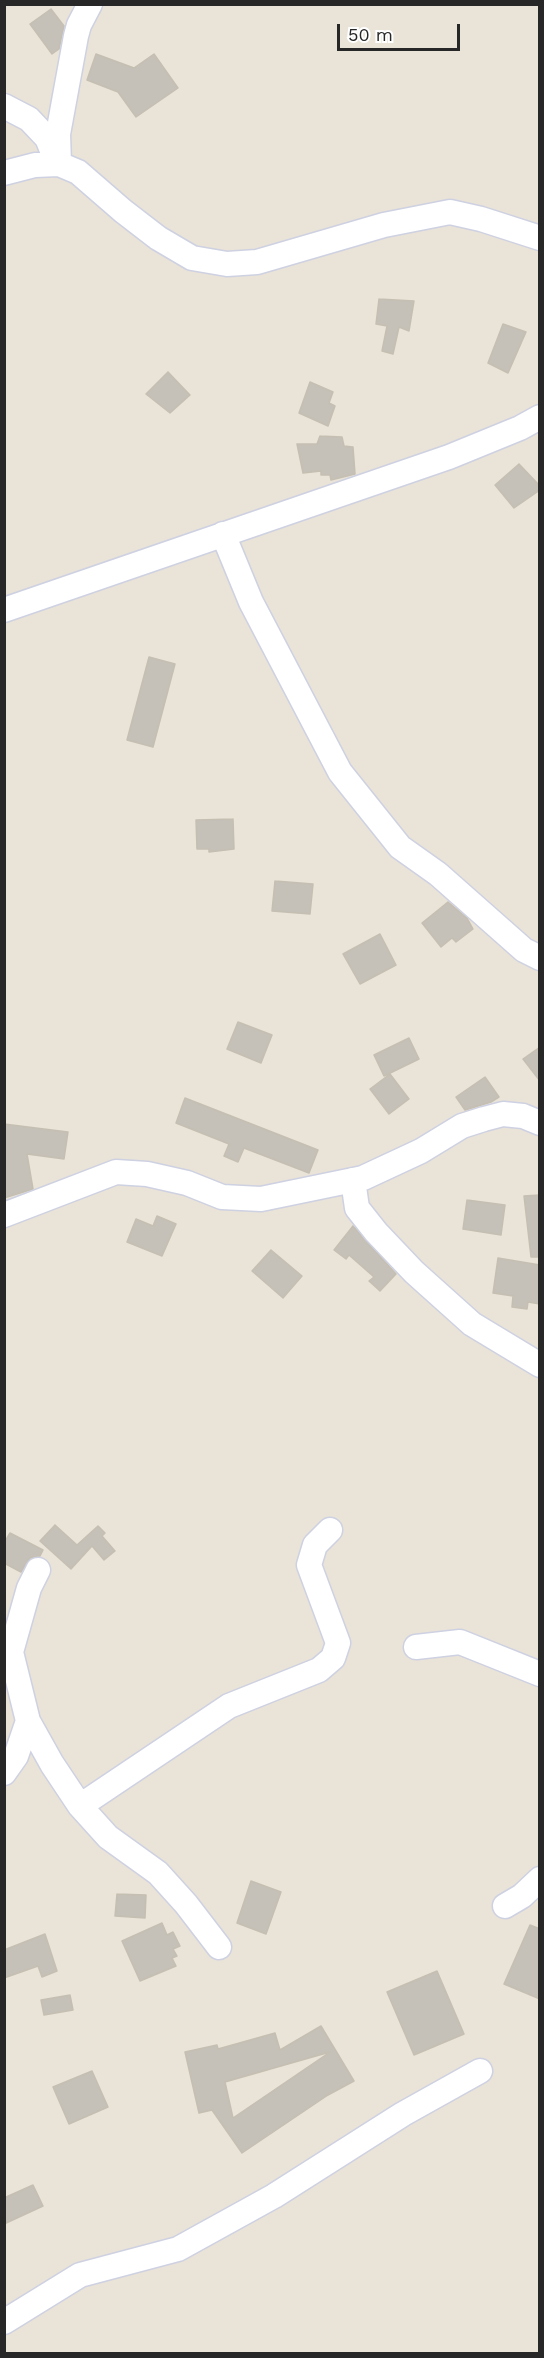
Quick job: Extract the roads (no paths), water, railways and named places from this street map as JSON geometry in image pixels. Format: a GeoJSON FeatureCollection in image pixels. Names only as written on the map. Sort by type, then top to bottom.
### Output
{"type":"FeatureCollection","features":[{"type":"Feature","properties":{"kind":"street"},"geometry":{"type":"LineString","coordinates":[[59,164],[58,134],[76,36],[90,4]]}},
{"type":"Feature","properties":{"kind":"street"},"geometry":{"type":"LineString","coordinates":[[4,106],[29,119],[47,138],[59,164]]}},
{"type":"Feature","properties":{"kind":"street"},"geometry":{"type":"LineString","coordinates":[[4,172],[35,165],[59,164],[78,172],[158,238],[192,258],[227,264],[257,262],[384,225],[450,212],[481,219],[540,238]]}},
{"type":"Feature","properties":{"kind":"street"},"geometry":{"type":"LineString","coordinates":[[4,610],[449,457],[520,428],[540,417]]}},
{"type":"Feature","properties":{"kind":"street"},"geometry":{"type":"LineString","coordinates":[[224,534],[251,602],[340,772],[400,847],[438,874],[524,950],[540,958]]}},
{"type":"Feature","properties":{"kind":"street"},"geometry":{"type":"LineString","coordinates":[[4,1215],[116,1172],[147,1174],[187,1184],[222,1197],[261,1199],[363,1178],[421,1151],[462,1126],[484,1119],[503,1114],[524,1116],[540,1123]]}},
{"type":"Feature","properties":{"kind":"street"},"geometry":{"type":"LineString","coordinates":[[353,1180],[357,1208],[414,1272],[471,1324],[540,1365]]}},
{"type":"Feature","properties":{"kind":"street"},"geometry":{"type":"LineString","coordinates":[[80,1806],[229,1706],[319,1670],[333,1658],[338,1642],[309,1565],[315,1545],[330,1530]]}},
{"type":"Feature","properties":{"kind":"street"},"geometry":{"type":"LineString","coordinates":[[38,1570],[29,1588],[11,1652],[28,1721],[52,1764],[80,1806],[108,1837],[158,1873],[186,1904],[219,1947]]}},
{"type":"Feature","properties":{"kind":"street"},"geometry":{"type":"LineString","coordinates":[[416,1647],[460,1642],[540,1674]]}},
{"type":"Feature","properties":{"kind":"street"},"geometry":{"type":"LineString","coordinates":[[4,1773],[16,1756],[28,1721]]}},
{"type":"Feature","properties":{"kind":"street"},"geometry":{"type":"LineString","coordinates":[[505,1906],[522,1896],[540,1879]]}},
{"type":"Feature","properties":{"kind":"street"},"geometry":{"type":"LineString","coordinates":[[4,2322],[80,2275],[178,2249],[274,2196],[403,2114],[480,2071]]}}]}
